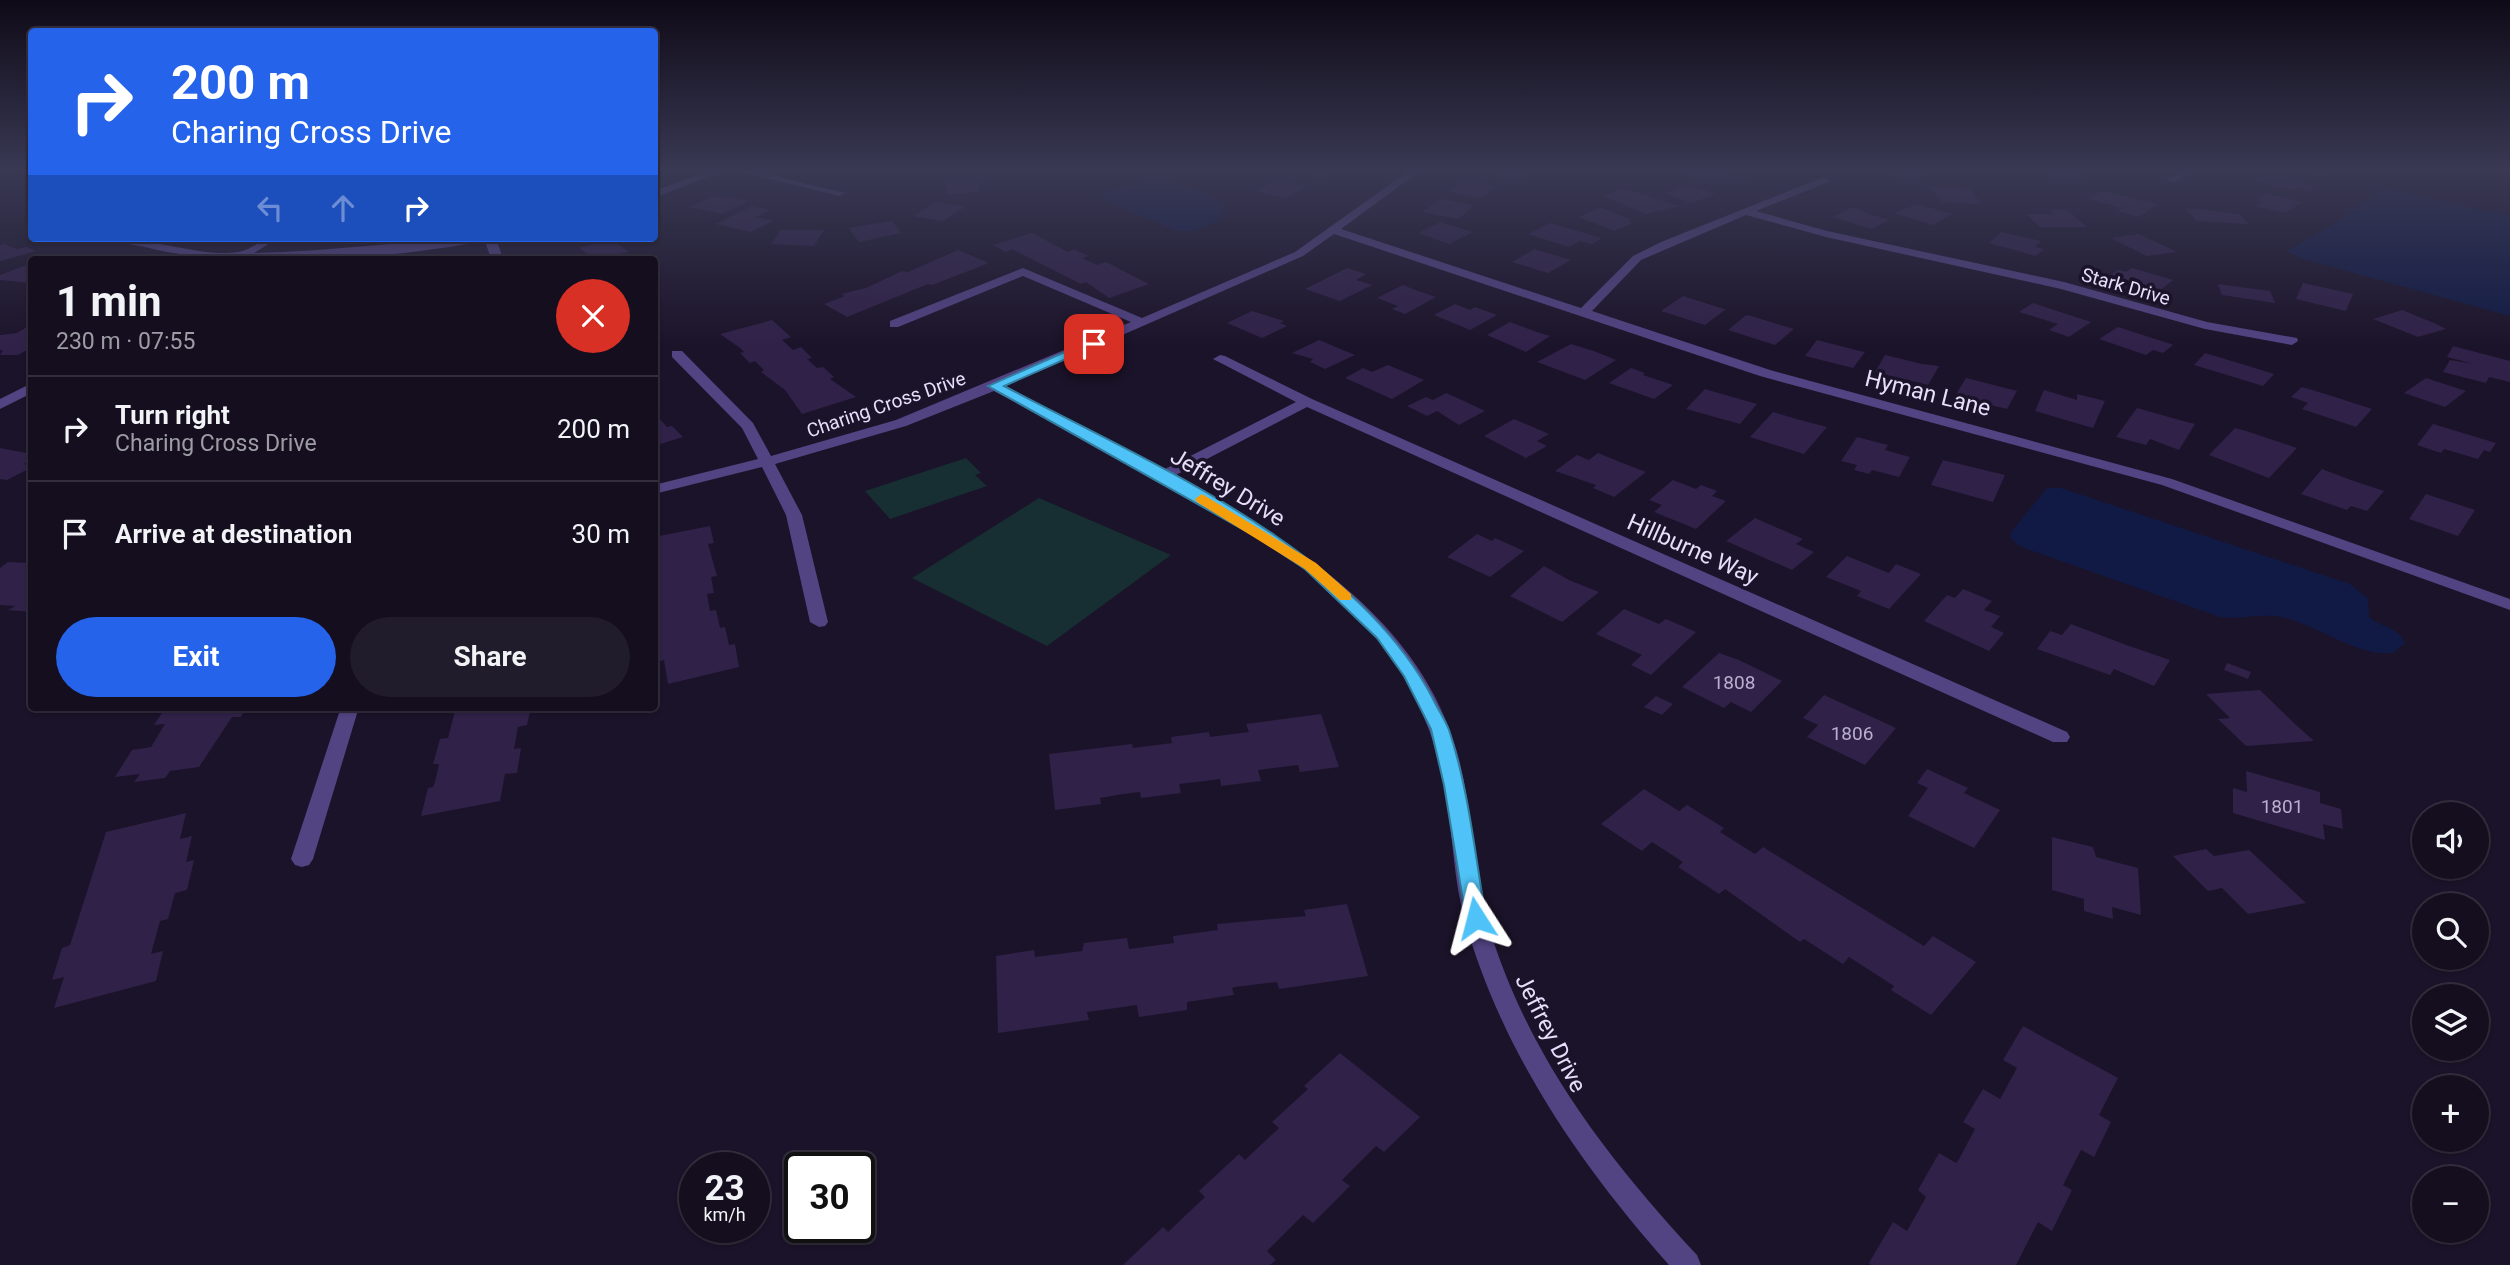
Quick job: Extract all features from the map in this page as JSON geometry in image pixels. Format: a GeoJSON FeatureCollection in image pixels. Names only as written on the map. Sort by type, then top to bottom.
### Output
{"type":"FeatureCollection","features":[{"type":"Feature","properties":{"kind":"street"},"geometry":{"type":"LineString","coordinates":[[1583,313],[1637,258],[1703,229]]}},
{"type":"Feature","properties":{"kind":"street","name":"Stark Drive"},"geometry":{"type":"LineString","coordinates":[[1805,229],[1843,240],[2064,286],[2230,333],[2292,341]]}},
{"type":"Feature","properties":{"kind":"street","name":"Hyman Lane"},"geometry":{"type":"LineString","coordinates":[[1334,230],[1833,393],[2067,453],[2167,482],[2510,605]]}},
{"type":"Feature","properties":{"kind":"street","name":"Charing Cross Drive"},"geometry":{"type":"LineString","coordinates":[[658,489],[766,463],[901,423],[1256,275],[1299,254],[1334,230]]}},
{"type":"Feature","properties":{"kind":"street"},"geometry":{"type":"LineString","coordinates":[[140,242],[231,256]]}},
{"type":"Feature","properties":{"kind":"street"},"geometry":{"type":"LineString","coordinates":[[242,256],[265,242]]}},
{"type":"Feature","properties":{"kind":"street"},"geometry":{"type":"LineString","coordinates":[[263,256],[357,252],[446,242]]}},
{"type":"Feature","properties":{"kind":"street"},"geometry":{"type":"LineString","coordinates":[[894,324],[1023,272],[1144,323]]}},
{"type":"Feature","properties":{"kind":"street"},"geometry":{"type":"LineString","coordinates":[[677,354],[748,426],[794,515],[819,622]]}},
{"type":"Feature","properties":{"kind":"street","name":"Hillburne Way"},"geometry":{"type":"LineString","coordinates":[[1220,359],[1307,402],[2060,737]]}},
{"type":"Feature","properties":{"kind":"street","name":"Jeffrey Drive"},"geometry":{"type":"LineString","coordinates":[[995,386],[1163,476],[1311,566],[1383,634],[1412,675],[1440,729],[1453,785],[1476,918],[1497,983],[1563,1111],[1642,1217],[1687,1265]]}},
{"type":"Feature","properties":{"kind":"street"},"geometry":{"type":"LineString","coordinates":[[0,388],[28,388]]}},
{"type":"Feature","properties":{"kind":"street"},"geometry":{"type":"LineString","coordinates":[[0,405],[28,389]]}},
{"type":"Feature","properties":{"kind":"street"},"geometry":{"type":"LineString","coordinates":[[1163,476],[1307,402]]}},
{"type":"Feature","properties":{"kind":"street"},"geometry":{"type":"LineString","coordinates":[[302,859],[349,711]]}},
{"type":"Feature","properties":{"kind":"green space"},"geometry":{"type":"Polygon","coordinates":[[[966,458],[981,473],[975,475],[987,486],[890,519],[865,491],[966,458]]]}},
{"type":"Feature","properties":{"kind":"green space"},"geometry":{"type":"Polygon","coordinates":[[[1039,498],[1171,555],[1047,646],[912,578],[1039,498]]]}},
{"type":"Feature","properties":{"kind":"water"},"geometry":{"type":"Polygon","coordinates":[[[1172,229],[1198,229],[1193,231],[1172,229]]]}},
{"type":"Feature","properties":{"kind":"water"},"geometry":{"type":"Polygon","coordinates":[[[2325,229],[2510,229],[2510,316],[2300,258],[2287,251],[2325,229]]]}},
{"type":"Feature","properties":{"kind":"water"},"geometry":{"type":"Polygon","coordinates":[[[2047,488],[2061,488],[2350,584],[2368,599],[2369,617],[2394,630],[2405,643],[2393,653],[2379,653],[2355,647],[2286,618],[2220,617],[2021,547],[2011,539],[2011,532],[2047,488]]]}},
{"type":"Feature","properties":{"kind":"building"},"geometry":{"type":"Polygon","coordinates":[[[850,229],[898,229],[901,233],[859,242],[850,229]]]}},
{"type":"Feature","properties":{"kind":"building"},"geometry":{"type":"Polygon","coordinates":[[[1426,229],[1464,229],[1473,232],[1449,244],[1418,233],[1426,229]]]}},
{"type":"Feature","properties":{"kind":"building"},"geometry":{"type":"Polygon","coordinates":[[[1538,229],[1571,229],[1602,238],[1592,244],[1580,241],[1569,247],[1528,234],[1538,229]]]}},
{"type":"Feature","properties":{"kind":"building"},"geometry":{"type":"Polygon","coordinates":[[[780,230],[824,230],[814,246],[771,244],[780,230]]]}},
{"type":"Feature","properties":{"kind":"building"},"geometry":{"type":"Polygon","coordinates":[[[2001,232],[2041,241],[2035,247],[2044,249],[2036,256],[1989,243],[2001,232]]]}},
{"type":"Feature","properties":{"kind":"building"},"geometry":{"type":"Polygon","coordinates":[[[1032,233],[1068,252],[1074,249],[1088,256],[1082,258],[1097,265],[1106,262],[1149,284],[1109,298],[1086,282],[1081,284],[1012,249],[1006,252],[993,245],[1032,233]]]}},
{"type":"Feature","properties":{"kind":"building"},"geometry":{"type":"Polygon","coordinates":[[[2139,234],[2177,252],[2147,256],[2111,238],[2139,234]]]}},
{"type":"Feature","properties":{"kind":"building"},"geometry":{"type":"Polygon","coordinates":[[[600,242],[615,242],[629,252],[590,256],[579,248],[600,242]]]}},
{"type":"Feature","properties":{"kind":"building"},"geometry":{"type":"Polygon","coordinates":[[[0,245],[17,249],[26,247],[36,251],[0,261],[0,245]]]}},
{"type":"Feature","properties":{"kind":"building"},"geometry":{"type":"Polygon","coordinates":[[[1534,249],[1571,260],[1548,273],[1512,262],[1534,249]]]}},
{"type":"Feature","properties":{"kind":"building"},"geometry":{"type":"Polygon","coordinates":[[[958,250],[989,263],[847,317],[824,304],[845,296],[841,294],[866,288],[958,250]]]}},
{"type":"Feature","properties":{"kind":"building"},"geometry":{"type":"Polygon","coordinates":[[[28,264],[28,283],[0,280],[0,275],[28,264]]]}},
{"type":"Feature","properties":{"kind":"building"},"geometry":{"type":"Polygon","coordinates":[[[1347,268],[1366,274],[1356,280],[1372,285],[1340,301],[1305,289],[1347,268]]]}},
{"type":"Feature","properties":{"kind":"building"},"geometry":{"type":"Polygon","coordinates":[[[2132,268],[2173,280],[2158,292],[2108,277],[2118,270],[2126,272],[2132,268]]]}},
{"type":"Feature","properties":{"kind":"building"},"geometry":{"type":"Polygon","coordinates":[[[2303,283],[2353,294],[2346,311],[2296,299],[2303,283]]]}},
{"type":"Feature","properties":{"kind":"building"},"geometry":{"type":"Polygon","coordinates":[[[2218,284],[2270,291],[2275,303],[2222,295],[2218,284]]]}},
{"type":"Feature","properties":{"kind":"building"},"geometry":{"type":"Polygon","coordinates":[[[1403,285],[1436,297],[1405,314],[1392,309],[1398,306],[1377,298],[1403,285]]]}},
{"type":"Feature","properties":{"kind":"building"},"geometry":{"type":"Polygon","coordinates":[[[1683,296],[1726,309],[1705,325],[1661,311],[1683,296]]]}},
{"type":"Feature","properties":{"kind":"building"},"geometry":{"type":"Polygon","coordinates":[[[2033,303],[2091,322],[2069,337],[2049,330],[2058,324],[2019,312],[2033,303]]]}},
{"type":"Feature","properties":{"kind":"building"},"geometry":{"type":"Polygon","coordinates":[[[1455,304],[1470,310],[1475,307],[1497,315],[1470,330],[1434,315],[1455,304]]]}},
{"type":"Feature","properties":{"kind":"building"},"geometry":{"type":"Polygon","coordinates":[[[2402,310],[2446,329],[2418,337],[2373,319],[2402,310]]]}},
{"type":"Feature","properties":{"kind":"building"},"geometry":{"type":"Polygon","coordinates":[[[1252,311],[1284,321],[1280,323],[1287,326],[1262,338],[1227,323],[1252,311]]]}},
{"type":"Feature","properties":{"kind":"building"},"geometry":{"type":"Polygon","coordinates":[[[1746,315],[1794,329],[1775,345],[1728,330],[1746,315]]]}},
{"type":"Feature","properties":{"kind":"building"},"geometry":{"type":"Polygon","coordinates":[[[772,320],[791,337],[782,340],[793,350],[801,347],[812,358],[807,359],[817,368],[823,367],[834,377],[830,379],[856,397],[802,414],[785,390],[761,372],[764,370],[755,361],[750,363],[740,353],[744,352],[740,348],[720,334],[772,320]]]}},
{"type":"Feature","properties":{"kind":"building"},"geometry":{"type":"Polygon","coordinates":[[[1510,322],[1550,336],[1526,352],[1487,335],[1510,322]]]}},
{"type":"Feature","properties":{"kind":"building"},"geometry":{"type":"Polygon","coordinates":[[[2118,327],[2173,345],[2163,353],[2153,350],[2146,355],[2099,339],[2118,327]]]}},
{"type":"Feature","properties":{"kind":"building"},"geometry":{"type":"Polygon","coordinates":[[[28,328],[28,349],[18,355],[0,355],[3,350],[0,350],[0,335],[17,333],[28,328]]]}},
{"type":"Feature","properties":{"kind":"building"},"geometry":{"type":"Polygon","coordinates":[[[1319,340],[1355,355],[1325,369],[1310,362],[1313,359],[1292,353],[1319,340]]]}},
{"type":"Feature","properties":{"kind":"building"},"geometry":{"type":"Polygon","coordinates":[[[1817,340],[1865,352],[1853,368],[1805,356],[1817,340]]]}},
{"type":"Feature","properties":{"kind":"building"},"geometry":{"type":"Polygon","coordinates":[[[1571,344],[1616,360],[1585,380],[1537,362],[1571,344]]]}},
{"type":"Feature","properties":{"kind":"building"},"geometry":{"type":"Polygon","coordinates":[[[2453,346],[2510,361],[2510,382],[2489,377],[2486,383],[2443,372],[2450,360],[2474,364],[2447,357],[2453,346]]]}},
{"type":"Feature","properties":{"kind":"building"},"geometry":{"type":"Polygon","coordinates":[[[2205,353],[2274,374],[2263,386],[2194,365],[2205,353]]]}},
{"type":"Feature","properties":{"kind":"building"},"geometry":{"type":"Polygon","coordinates":[[[1885,355],[1939,366],[1928,385],[1875,372],[1885,355]]]}},
{"type":"Feature","properties":{"kind":"building"},"geometry":{"type":"Polygon","coordinates":[[[1388,365],[1424,380],[1392,399],[1345,378],[1363,368],[1372,372],[1388,365]]]}},
{"type":"Feature","properties":{"kind":"building"},"geometry":{"type":"Polygon","coordinates":[[[1631,368],[1673,385],[1654,399],[1609,383],[1631,368]]]}},
{"type":"Feature","properties":{"kind":"building"},"geometry":{"type":"Polygon","coordinates":[[[1966,378],[2017,391],[2007,409],[1955,396],[1966,378]]]}},
{"type":"Feature","properties":{"kind":"building"},"geometry":{"type":"Polygon","coordinates":[[[2426,378],[2466,391],[2445,407],[2404,393],[2426,378]]]}},
{"type":"Feature","properties":{"kind":"building"},"geometry":{"type":"Polygon","coordinates":[[[2302,387],[2372,409],[2356,427],[2302,409],[2308,403],[2291,397],[2302,387]]]}},
{"type":"Feature","properties":{"kind":"building"},"geometry":{"type":"Polygon","coordinates":[[[1705,389],[1757,404],[1740,424],[1686,409],[1705,389]]]}},
{"type":"Feature","properties":{"kind":"building"},"geometry":{"type":"Polygon","coordinates":[[[2044,390],[2077,400],[2077,394],[2105,401],[2093,428],[2035,411],[2044,390]]]}},
{"type":"Feature","properties":{"kind":"building"},"geometry":{"type":"Polygon","coordinates":[[[1446,393],[1485,411],[1459,425],[1437,411],[1427,416],[1407,406],[1426,397],[1433,400],[1446,393]]]}},
{"type":"Feature","properties":{"kind":"building"},"geometry":{"type":"Polygon","coordinates":[[[2137,408],[2195,424],[2179,450],[2150,439],[2146,445],[2116,437],[2137,408]]]}},
{"type":"Feature","properties":{"kind":"building"},"geometry":{"type":"Polygon","coordinates":[[[1773,412],[1827,427],[1804,454],[1750,437],[1773,412]]]}},
{"type":"Feature","properties":{"kind":"building"},"geometry":{"type":"Polygon","coordinates":[[[658,417],[667,427],[672,426],[683,437],[658,445],[658,417]]]}},
{"type":"Feature","properties":{"kind":"building"},"geometry":{"type":"Polygon","coordinates":[[[1514,419],[1549,434],[1537,441],[1547,446],[1526,458],[1484,436],[1514,419]]]}},
{"type":"Feature","properties":{"kind":"building"},"geometry":{"type":"Polygon","coordinates":[[[2433,424],[2496,443],[2490,452],[2484,450],[2478,459],[2444,449],[2441,453],[2417,445],[2433,424]]]}},
{"type":"Feature","properties":{"kind":"building"},"geometry":{"type":"Polygon","coordinates":[[[2235,428],[2297,448],[2269,478],[2209,455],[2235,428]]]}},
{"type":"Feature","properties":{"kind":"building"},"geometry":{"type":"Polygon","coordinates":[[[1857,437],[1888,445],[1885,450],[1910,457],[1899,477],[1872,470],[1869,474],[1854,470],[1857,465],[1841,461],[1857,437]]]}},
{"type":"Feature","properties":{"kind":"building"},"geometry":{"type":"Polygon","coordinates":[[[0,448],[28,453],[28,462],[24,464],[28,466],[28,469],[7,480],[0,479],[0,448]]]}},
{"type":"Feature","properties":{"kind":"building"},"geometry":{"type":"Polygon","coordinates":[[[1598,453],[1646,472],[1614,497],[1593,488],[1596,485],[1555,471],[1577,455],[1589,460],[1598,453]]]}},
{"type":"Feature","properties":{"kind":"building"},"geometry":{"type":"Polygon","coordinates":[[[1943,460],[2005,475],[1993,502],[1931,485],[1943,460]]]}},
{"type":"Feature","properties":{"kind":"building"},"geometry":{"type":"Polygon","coordinates":[[[2322,469],[2384,491],[2367,511],[2351,506],[2347,510],[2301,494],[2322,469]]]}},
{"type":"Feature","properties":{"kind":"building"},"geometry":{"type":"Polygon","coordinates":[[[1673,480],[1696,489],[1701,485],[1717,491],[1712,496],[1726,501],[1696,529],[1654,512],[1662,505],[1649,500],[1673,480]]]}},
{"type":"Feature","properties":{"kind":"building"},"geometry":{"type":"Polygon","coordinates":[[[2426,494],[2475,510],[2458,536],[2409,519],[2426,494]]]}},
{"type":"Feature","properties":{"kind":"building"},"geometry":{"type":"Polygon","coordinates":[[[1755,518],[1803,539],[1796,544],[1814,552],[1792,570],[1726,541],[1755,518]]]}},
{"type":"Feature","properties":{"kind":"building"},"geometry":{"type":"Polygon","coordinates":[[[710,526],[714,543],[708,544],[717,576],[711,577],[714,593],[707,594],[710,611],[716,610],[720,628],[725,627],[729,645],[735,644],[739,667],[668,684],[664,660],[658,662],[658,536],[710,526]]]}},
{"type":"Feature","properties":{"kind":"building"},"geometry":{"type":"Polygon","coordinates":[[[1477,534],[1492,541],[1495,538],[1524,551],[1490,577],[1447,557],[1477,534]]]}},
{"type":"Feature","properties":{"kind":"building"},"geometry":{"type":"Polygon","coordinates":[[[1847,556],[1889,573],[1896,564],[1921,574],[1889,609],[1857,596],[1861,591],[1826,577],[1847,556]]]}},
{"type":"Feature","properties":{"kind":"building"},"geometry":{"type":"Polygon","coordinates":[[[8,562],[28,563],[28,612],[8,610],[15,606],[0,605],[0,568],[8,562]]]}},
{"type":"Feature","properties":{"kind":"building"},"geometry":{"type":"Polygon","coordinates":[[[1544,566],[1599,592],[1562,622],[1510,596],[1544,566]]]}},
{"type":"Feature","properties":{"kind":"building"},"geometry":{"type":"Polygon","coordinates":[[[1963,589],[1992,601],[1984,610],[2000,616],[1991,627],[2004,633],[1989,651],[1924,621],[1947,595],[1955,598],[1963,589]]]}},
{"type":"Feature","properties":{"kind":"building"},"geometry":{"type":"Polygon","coordinates":[[[1624,609],[1659,624],[1666,619],[1696,632],[1651,675],[1631,665],[1642,655],[1596,634],[1624,609]]]}},
{"type":"Feature","properties":{"kind":"building"},"geometry":{"type":"Polygon","coordinates":[[[2071,624],[2170,660],[2154,686],[2114,669],[2110,675],[2037,649],[2050,631],[2062,635],[2071,624]]]}},
{"type":"Feature","properties":{"kind":"building"},"geometry":{"type":"Polygon","coordinates":[[[1719,653],[1782,681],[1751,712],[1731,702],[1724,708],[1682,687],[1719,653]]]}},
{"type":"Feature","properties":{"kind":"building"},"geometry":{"type":"Polygon","coordinates":[[[2227,663],[2251,672],[2248,679],[2224,670],[2227,663]]]}},
{"type":"Feature","properties":{"kind":"building"},"geometry":{"type":"Polygon","coordinates":[[[2260,690],[2314,741],[2246,746],[2218,719],[2230,718],[2206,694],[2260,690]]]}},
{"type":"Feature","properties":{"kind":"building"},"geometry":{"type":"Polygon","coordinates":[[[1824,695],[1896,728],[1865,765],[1807,737],[1818,725],[1803,718],[1824,695]]]}},
{"type":"Feature","properties":{"kind":"building"},"geometry":{"type":"Polygon","coordinates":[[[1656,696],[1673,704],[1662,715],[1644,707],[1656,696]]]}},
{"type":"Feature","properties":{"kind":"building"},"geometry":{"type":"Polygon","coordinates":[[[163,711],[245,711],[241,717],[232,717],[199,767],[170,771],[165,778],[134,782],[140,774],[115,777],[132,750],[151,747],[165,724],[154,725],[163,711]]]}},
{"type":"Feature","properties":{"kind":"building"},"geometry":{"type":"Polygon","coordinates":[[[455,711],[530,711],[527,725],[518,727],[514,749],[521,748],[517,773],[505,774],[500,801],[421,816],[428,788],[433,787],[435,782],[439,764],[433,764],[440,739],[448,738],[455,711]]]}},
{"type":"Feature","properties":{"kind":"building"},"geometry":{"type":"Polygon","coordinates":[[[1321,714],[1339,767],[1300,772],[1298,765],[1258,770],[1261,781],[1221,786],[1220,779],[1179,784],[1181,793],[1141,798],[1140,792],[1123,794],[1100,798],[1101,804],[1055,810],[1049,754],[1132,744],[1133,748],[1172,743],[1171,737],[1209,732],[1210,737],[1249,732],[1246,724],[1321,714]]]}},
{"type":"Feature","properties":{"kind":"building"},"geometry":{"type":"Polygon","coordinates":[[[1927,769],[1968,788],[1964,793],[2000,810],[1974,848],[1908,816],[1928,788],[1917,783],[1927,769]]]}},
{"type":"Feature","properties":{"kind":"building"},"geometry":{"type":"Polygon","coordinates":[[[2246,771],[2320,792],[2320,803],[2341,809],[2343,829],[2323,824],[2325,840],[2233,813],[2233,788],[2247,792],[2246,771]]]}},
{"type":"Feature","properties":{"kind":"building"},"geometry":{"type":"Polygon","coordinates":[[[1644,789],[1679,811],[1687,805],[1724,828],[1720,832],[1755,854],[1763,847],[1924,946],[1933,936],[1976,962],[1931,1015],[1891,990],[1894,986],[1849,957],[1843,964],[1804,939],[1800,942],[1725,889],[1719,894],[1678,867],[1683,862],[1652,842],[1642,851],[1601,824],[1644,789]]]}},
{"type":"Feature","properties":{"kind":"building"},"geometry":{"type":"Polygon","coordinates":[[[186,813],[180,839],[192,836],[186,862],[194,860],[187,890],[175,893],[168,919],[160,921],[151,954],[163,951],[156,981],[54,1008],[64,977],[52,980],[62,948],[70,945],[106,832],[186,813]]]}},
{"type":"Feature","properties":{"kind":"building"},"geometry":{"type":"Polygon","coordinates":[[[2052,837],[2093,847],[2096,857],[2138,868],[2141,915],[2112,907],[2113,919],[2084,911],[2084,899],[2052,890],[2052,837]]]}},
{"type":"Feature","properties":{"kind":"building"},"geometry":{"type":"Polygon","coordinates":[[[2206,849],[2214,856],[2249,850],[2306,903],[2248,914],[2222,888],[2208,891],[2173,856],[2206,849]]]}},
{"type":"Feature","properties":{"kind":"building"},"geometry":{"type":"Polygon","coordinates":[[[1347,904],[1368,976],[1279,989],[1277,982],[1235,987],[1232,988],[1234,995],[1187,1002],[1187,1010],[1139,1017],[1137,1005],[1087,1012],[1089,1020],[998,1033],[996,956],[1034,950],[1035,957],[1082,951],[1084,943],[1127,938],[1129,949],[1174,943],[1173,936],[1218,930],[1217,924],[1306,916],[1304,910],[1347,904]]]}},
{"type":"Feature","properties":{"kind":"building"},"geometry":{"type":"Polygon","coordinates":[[[2023,1026],[2118,1078],[2099,1115],[2111,1122],[2094,1157],[2081,1150],[2063,1185],[2072,1190],[2052,1231],[2038,1222],[2016,1265],[1871,1265],[1869,1263],[1893,1222],[1907,1231],[1926,1197],[1918,1190],[1939,1153],[1956,1163],[1958,1161],[1975,1129],[1963,1122],[1983,1089],[2000,1099],[2017,1068],[2003,1060],[2023,1026]]]}},
{"type":"Feature","properties":{"kind":"building"},"geometry":{"type":"Polygon","coordinates":[[[1340,1053],[1420,1117],[1384,1152],[1376,1146],[1342,1180],[1350,1186],[1313,1223],[1303,1215],[1267,1251],[1276,1260],[1270,1265],[1123,1265],[1163,1227],[1168,1232],[1205,1197],[1199,1191],[1239,1154],[1245,1160],[1279,1128],[1272,1122],[1308,1089],[1304,1086],[1340,1053]]]}},
{"type":"Feature","properties":{"kind":"slow traffic"},"geometry":{"type":"LineString","coordinates":[[1202,499],[1263,534],[1311,566],[1346,597]]}},
{"type":"Feature","properties":{"kind":"route"},"geometry":{"type":"LineString","coordinates":[[1094,344],[995,386],[1163,476],[1263,534],[1311,566],[1383,634],[1412,675],[1440,729],[1453,785],[1476,918]]}}]}
